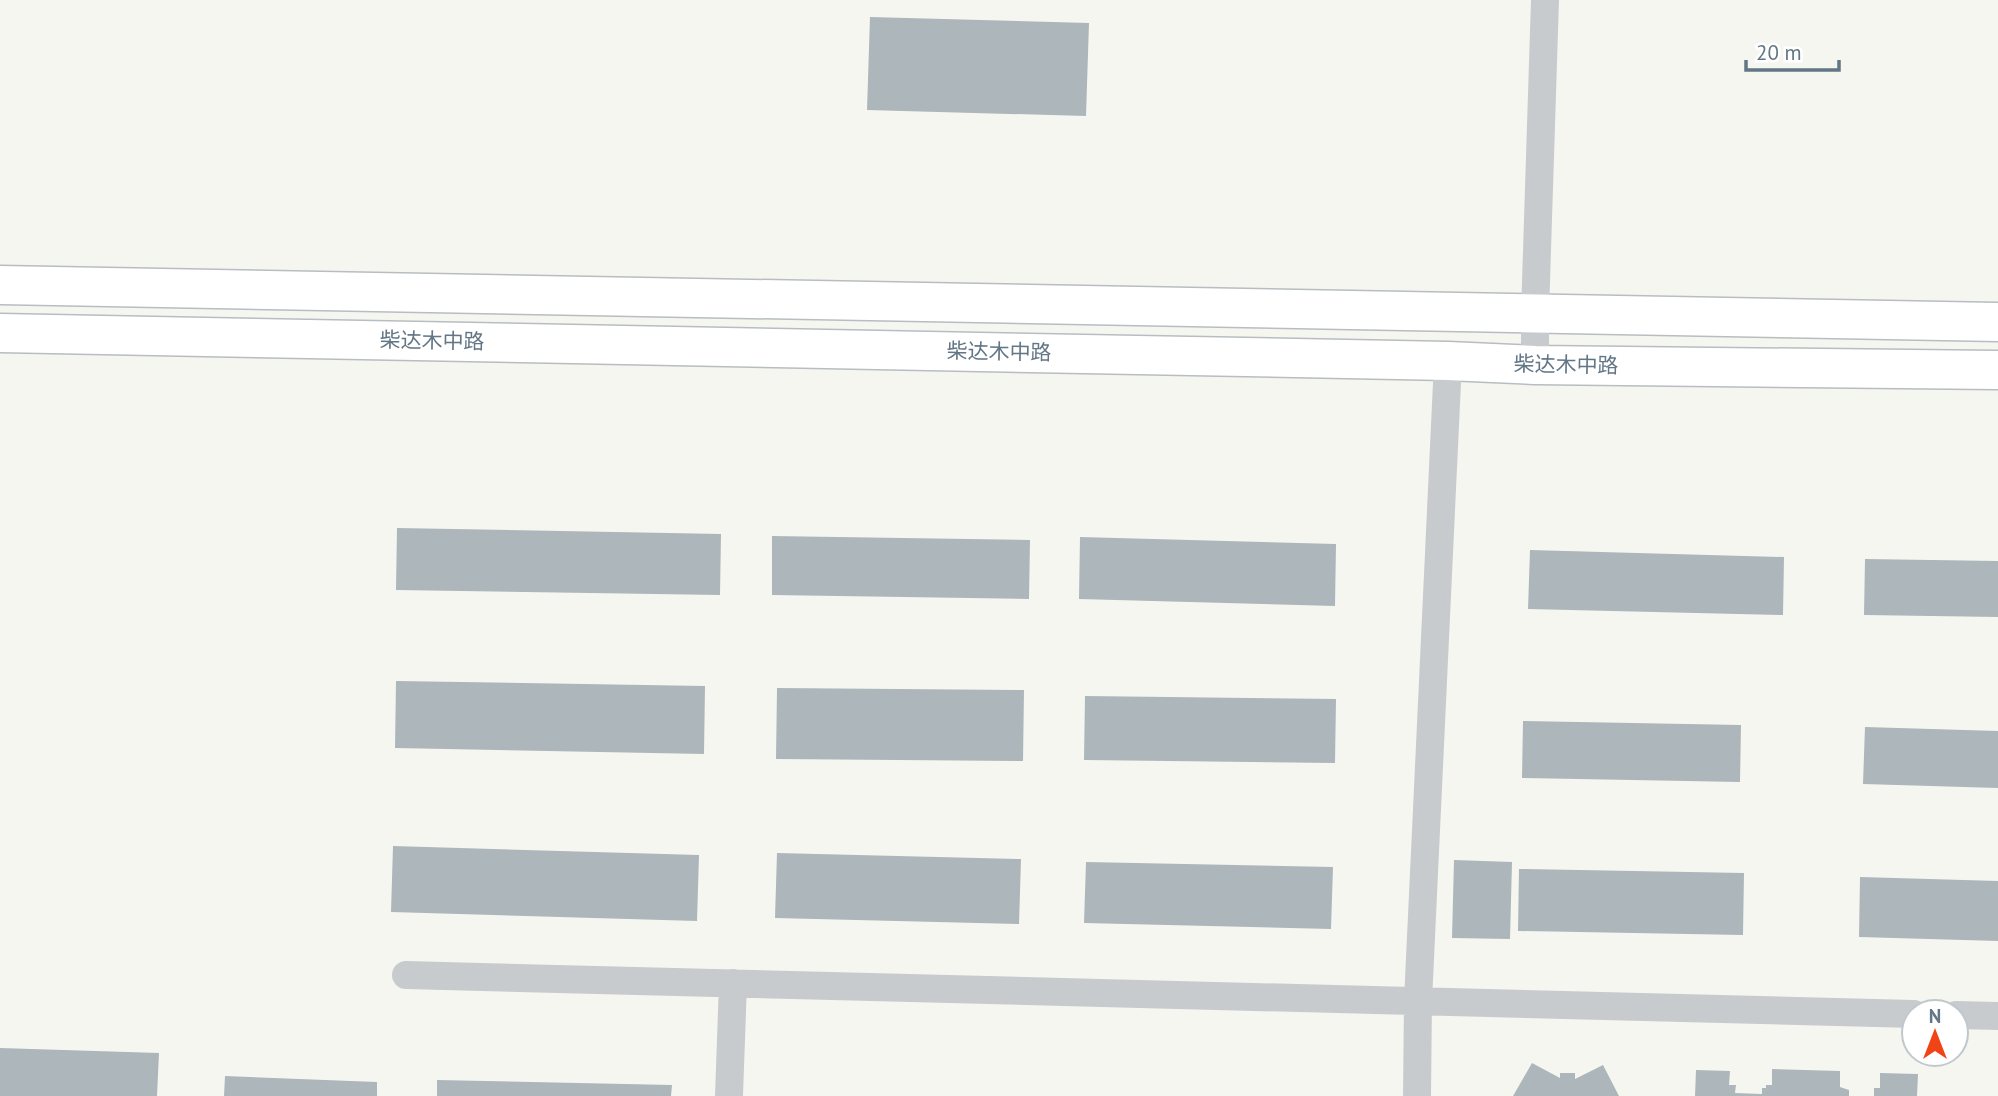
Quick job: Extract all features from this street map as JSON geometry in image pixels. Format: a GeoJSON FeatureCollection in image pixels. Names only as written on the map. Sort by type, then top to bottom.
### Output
{"type":"FeatureCollection","features":[{"type":"Feature","properties":{"kind":"main road"},"geometry":{"type":"LineString","coordinates":[[0,285],[1998,322]]}},
{"type":"Feature","properties":{"kind":"main road","name":"柴达木中路"},"geometry":{"type":"LineString","coordinates":[[0,333],[1448,361],[1535,365],[1998,370]]}},
{"type":"Feature","properties":{"kind":"street"},"geometry":{"type":"LineString","coordinates":[[1535,365],[1545,0]]}},
{"type":"Feature","properties":{"kind":"street"},"geometry":{"type":"LineString","coordinates":[[1417,1096],[1418,1001],[1448,361]]}},
{"type":"Feature","properties":{"kind":"street"},"geometry":{"type":"LineString","coordinates":[[406,975],[1900,1014]]}},
{"type":"Feature","properties":{"kind":"street"},"geometry":{"type":"LineString","coordinates":[[729,1096],[733,983]]}},
{"type":"Feature","properties":{"kind":"street"},"geometry":{"type":"LineString","coordinates":[[1970,1015],[1998,1016]]}},
{"type":"Feature","properties":{"kind":"building"},"geometry":{"type":"Polygon","coordinates":[[[870,17],[1089,23],[1086,116],[867,110],[870,17]]]}},
{"type":"Feature","properties":{"kind":"building"},"geometry":{"type":"Polygon","coordinates":[[[397,528],[721,534],[720,595],[396,590],[397,528]]]}},
{"type":"Feature","properties":{"kind":"building"},"geometry":{"type":"Polygon","coordinates":[[[772,536],[1030,540],[1029,599],[772,595],[772,536]]]}},
{"type":"Feature","properties":{"kind":"building"},"geometry":{"type":"Polygon","coordinates":[[[1080,537],[1336,544],[1335,606],[1079,599],[1080,537]]]}},
{"type":"Feature","properties":{"kind":"building"},"geometry":{"type":"Polygon","coordinates":[[[1530,550],[1784,557],[1783,615],[1528,609],[1530,550]]]}},
{"type":"Feature","properties":{"kind":"building"},"geometry":{"type":"Polygon","coordinates":[[[1865,559],[1998,561],[1998,617],[1864,615],[1865,559]]]}},
{"type":"Feature","properties":{"kind":"building"},"geometry":{"type":"Polygon","coordinates":[[[396,681],[705,686],[704,754],[395,748],[396,681]]]}},
{"type":"Feature","properties":{"kind":"building"},"geometry":{"type":"Polygon","coordinates":[[[777,688],[1024,690],[1023,761],[776,759],[777,688]]]}},
{"type":"Feature","properties":{"kind":"building"},"geometry":{"type":"Polygon","coordinates":[[[1085,696],[1336,699],[1335,763],[1084,760],[1085,696]]]}},
{"type":"Feature","properties":{"kind":"building"},"geometry":{"type":"Polygon","coordinates":[[[1523,721],[1741,725],[1740,782],[1522,778],[1523,721]]]}},
{"type":"Feature","properties":{"kind":"building"},"geometry":{"type":"Polygon","coordinates":[[[1865,727],[1998,731],[1998,788],[1863,784],[1865,727]]]}},
{"type":"Feature","properties":{"kind":"building"},"geometry":{"type":"Polygon","coordinates":[[[393,846],[699,855],[697,921],[391,912],[393,846]]]}},
{"type":"Feature","properties":{"kind":"building"},"geometry":{"type":"Polygon","coordinates":[[[777,853],[1021,859],[1019,924],[775,918],[777,853]]]}},
{"type":"Feature","properties":{"kind":"building"},"geometry":{"type":"Polygon","coordinates":[[[1454,860],[1512,862],[1510,939],[1452,938],[1454,860]]]}},
{"type":"Feature","properties":{"kind":"building"},"geometry":{"type":"Polygon","coordinates":[[[1086,862],[1333,867],[1331,929],[1084,923],[1086,862]]]}},
{"type":"Feature","properties":{"kind":"building"},"geometry":{"type":"Polygon","coordinates":[[[1519,869],[1744,873],[1743,935],[1518,931],[1519,869]]]}},
{"type":"Feature","properties":{"kind":"building"},"geometry":{"type":"Polygon","coordinates":[[[1860,877],[1998,881],[1998,941],[1859,937],[1860,877]]]}},
{"type":"Feature","properties":{"kind":"building"},"geometry":{"type":"Polygon","coordinates":[[[0,1048],[159,1053],[157,1096],[0,1096],[0,1048]]]}},
{"type":"Feature","properties":{"kind":"building"},"geometry":{"type":"Polygon","coordinates":[[[1532,1063],[1560,1078],[1560,1073],[1575,1073],[1575,1079],[1603,1065],[1619,1096],[1513,1096],[1532,1063]]]}},
{"type":"Feature","properties":{"kind":"building"},"geometry":{"type":"Polygon","coordinates":[[[1772,1069],[1840,1071],[1840,1087],[1849,1090],[1849,1096],[1695,1096],[1696,1070],[1730,1071],[1729,1085],[1736,1085],[1735,1093],[1762,1094],[1762,1088],[1772,1085],[1772,1069]]]}},
{"type":"Feature","properties":{"kind":"building"},"geometry":{"type":"Polygon","coordinates":[[[1880,1073],[1918,1074],[1917,1096],[1874,1096],[1874,1088],[1880,1088],[1880,1073]]]}},
{"type":"Feature","properties":{"kind":"building"},"geometry":{"type":"Polygon","coordinates":[[[225,1076],[377,1082],[377,1096],[224,1096],[225,1076]]]}},
{"type":"Feature","properties":{"kind":"building"},"geometry":{"type":"Polygon","coordinates":[[[437,1080],[672,1085],[671,1096],[437,1096],[437,1080]]]}}]}
